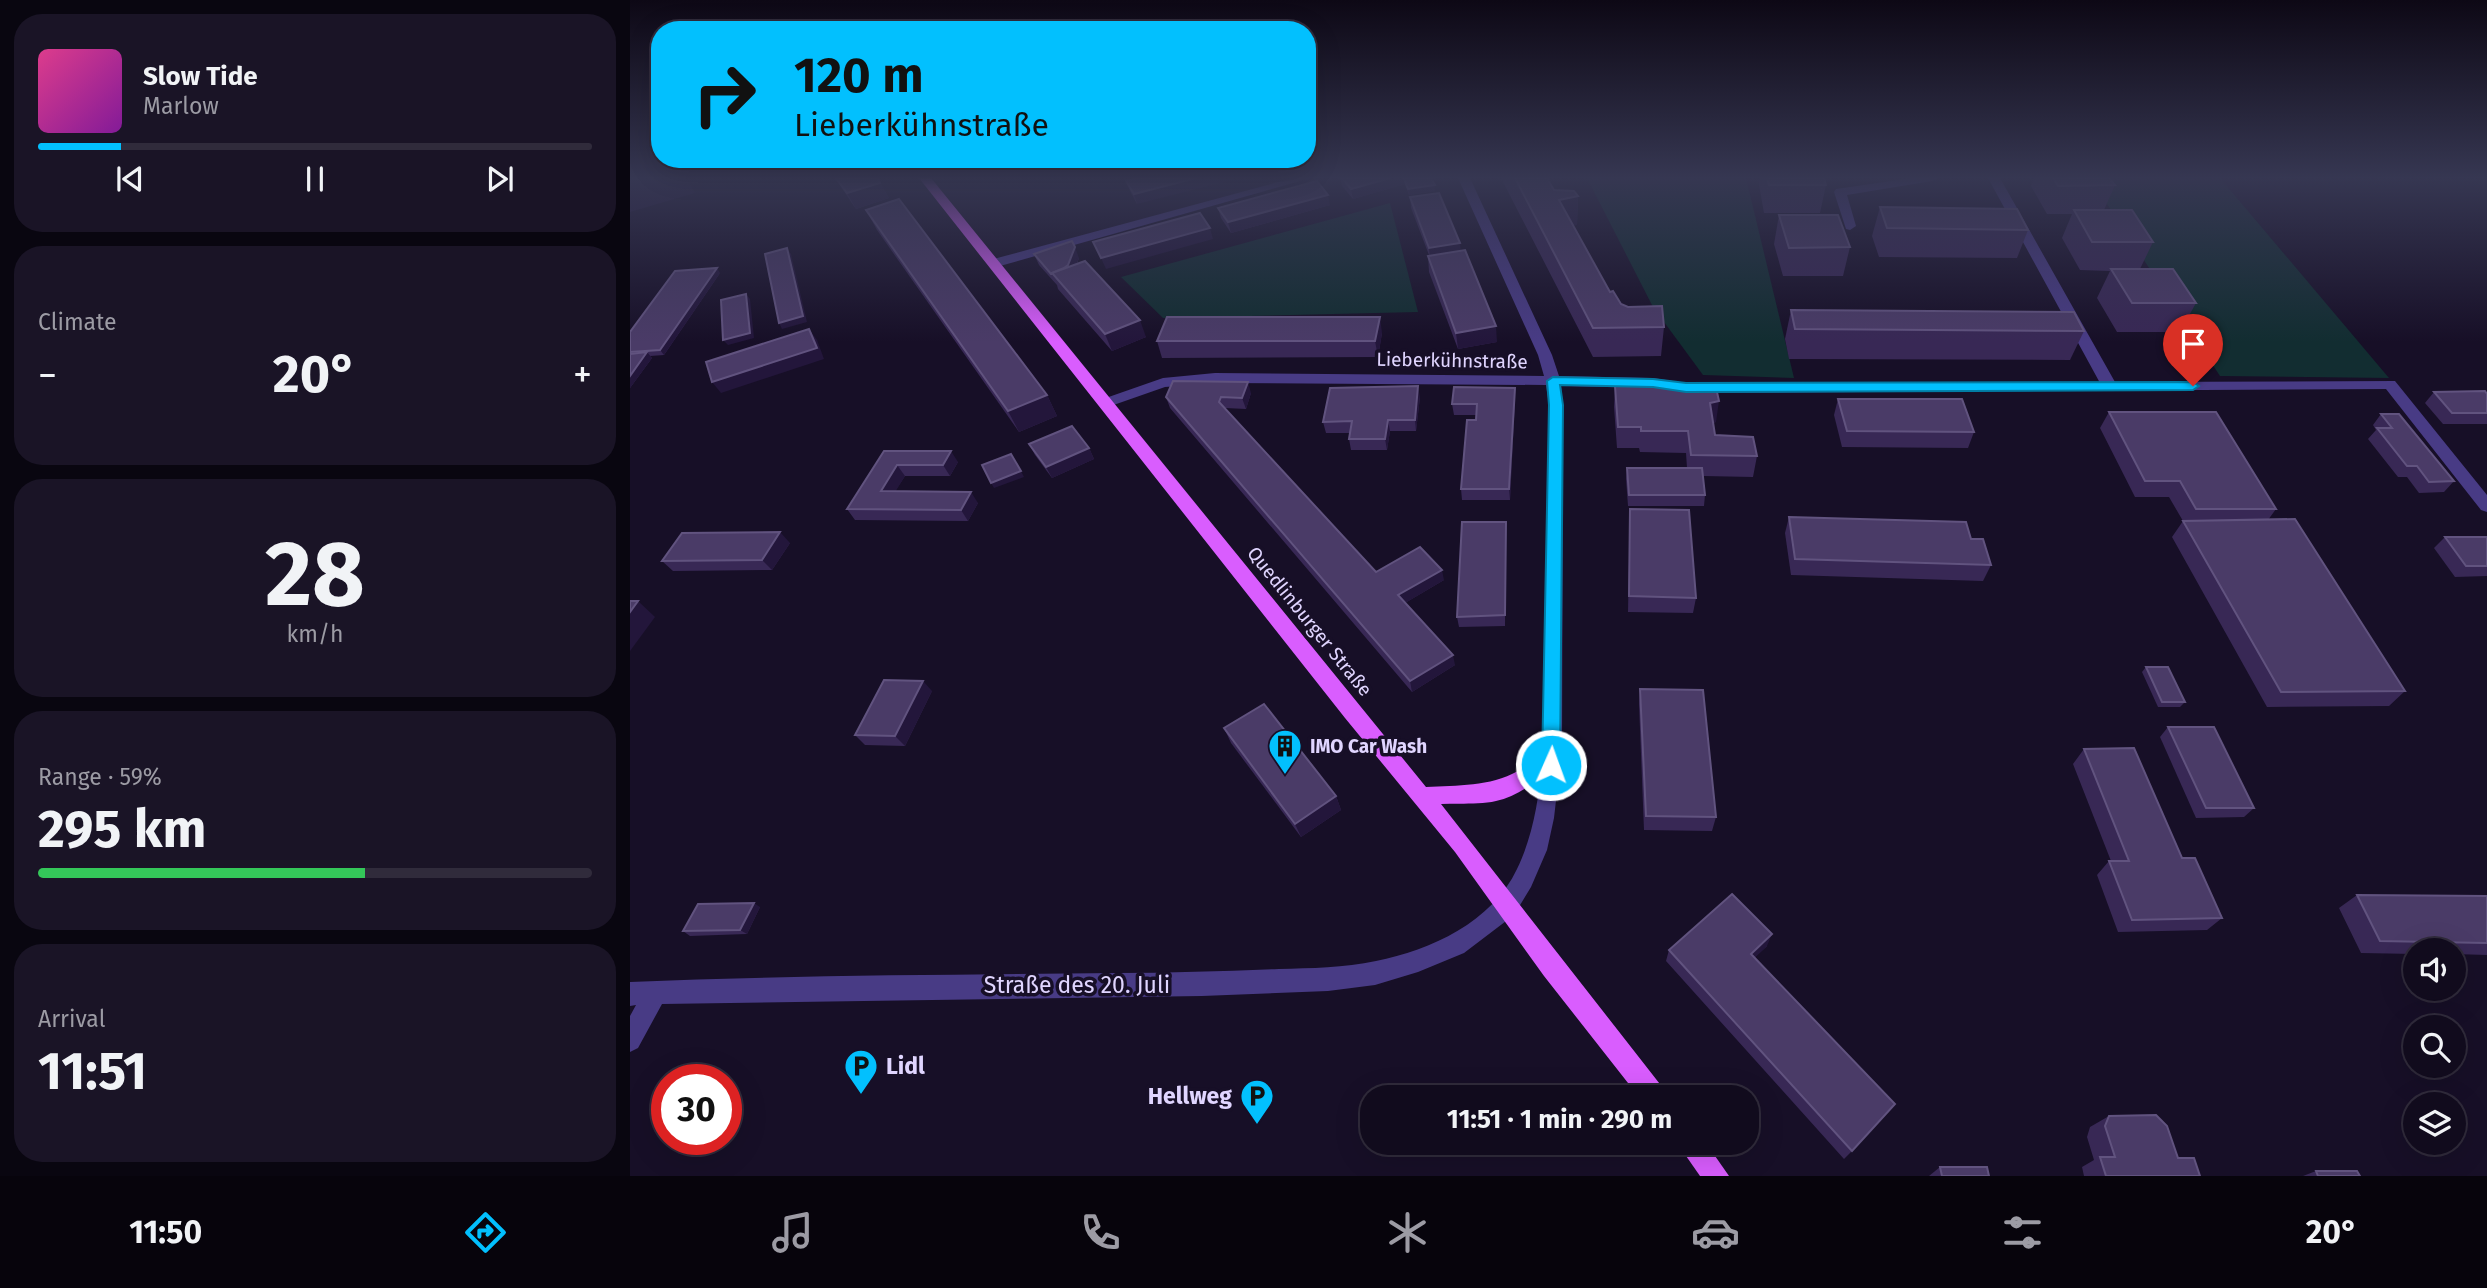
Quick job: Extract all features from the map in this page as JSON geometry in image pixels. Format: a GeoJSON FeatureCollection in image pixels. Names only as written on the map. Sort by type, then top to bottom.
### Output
{"type":"FeatureCollection","features":[{"type":"Feature","properties":{"kind":"main road","name":"Quedlinburger Straße"},"geometry":{"type":"LineString","coordinates":[[970,233],[1462,845],[1506,907],[1645,1085]]}},
{"type":"Feature","properties":{"kind":"main road"},"geometry":{"type":"LineString","coordinates":[[1422,796],[1495,792],[1528,776],[1552,748]]}},
{"type":"Feature","properties":{"kind":"main road"},"geometry":{"type":"LineString","coordinates":[[1699,1155],[1716,1176]]}},
{"type":"Feature","properties":{"kind":"street"},"geometry":{"type":"LineString","coordinates":[[995,263],[1105,233]]}},
{"type":"Feature","properties":{"kind":"street"},"geometry":{"type":"LineString","coordinates":[[1489,233],[1545,355],[1553,381],[1556,405],[1550,783],[1536,850],[1523,880],[1506,907]]}},
{"type":"Feature","properties":{"kind":"street"},"geometry":{"type":"LineString","coordinates":[[2024,233],[2110,387]]}},
{"type":"Feature","properties":{"kind":"street","name":"Lieberkühnstraße"},"geometry":{"type":"LineString","coordinates":[[1105,403],[1163,383],[1215,378],[1653,383],[1686,388],[2390,384],[2487,506]]}},
{"type":"Feature","properties":{"kind":"street","name":"Straße des 20. Juli"},"geometry":{"type":"LineString","coordinates":[[630,994],[865,986],[1215,984],[1328,979],[1375,974],[1418,961],[1456,945],[1506,907]]}},
{"type":"Feature","properties":{"kind":"street"},"geometry":{"type":"LineString","coordinates":[[630,1040],[655,993]]}},
{"type":"Feature","properties":{"kind":"green space"},"geometry":{"type":"Polygon","coordinates":[[[1281,233],[1398,233],[1418,312],[1163,318],[1121,277],[1281,233]]]}},
{"type":"Feature","properties":{"kind":"green space"},"geometry":{"type":"Polygon","coordinates":[[[1615,233],[1759,233],[1794,378],[1703,375],[1653,307],[1615,233]]]}},
{"type":"Feature","properties":{"kind":"green space"},"geometry":{"type":"Polygon","coordinates":[[[2126,233],[2266,233],[2389,378],[2220,376],[2126,233]]]}},
{"type":"Feature","properties":{"kind":"building"},"geometry":{"type":"Polygon","coordinates":[[[882,233],[925,233],[1047,395],[1008,411],[882,233]]]}},
{"type":"Feature","properties":{"kind":"building"},"geometry":{"type":"Polygon","coordinates":[[[1127,233],[1192,233],[1101,258],[1093,242],[1127,233]]]}},
{"type":"Feature","properties":{"kind":"building"},"geometry":{"type":"Polygon","coordinates":[[[1423,233],[1456,233],[1460,243],[1429,248],[1423,233]]]}},
{"type":"Feature","properties":{"kind":"building"},"geometry":{"type":"Polygon","coordinates":[[[1544,233],[1577,233],[1610,292],[1613,291],[1621,304],[1628,307],[1662,306],[1664,327],[1593,328],[1544,233]]]}},
{"type":"Feature","properties":{"kind":"building"},"geometry":{"type":"Polygon","coordinates":[[[1784,233],[1845,233],[1850,247],[1789,248],[1784,233]]]}},
{"type":"Feature","properties":{"kind":"building"},"geometry":{"type":"Polygon","coordinates":[[[2087,233],[2147,233],[2153,242],[2092,242],[2087,233]]]}},
{"type":"Feature","properties":{"kind":"building"},"geometry":{"type":"Polygon","coordinates":[[[1072,241],[1075,247],[1068,265],[1052,274],[1034,254],[1072,241]]]}},
{"type":"Feature","properties":{"kind":"building"},"geometry":{"type":"Polygon","coordinates":[[[787,248],[803,316],[779,323],[765,254],[787,248]]]}},
{"type":"Feature","properties":{"kind":"building"},"geometry":{"type":"Polygon","coordinates":[[[1465,250],[1496,326],[1456,333],[1428,256],[1465,250]]]}},
{"type":"Feature","properties":{"kind":"building"},"geometry":{"type":"Polygon","coordinates":[[[1085,261],[1140,320],[1105,334],[1052,273],[1085,261]]]}},
{"type":"Feature","properties":{"kind":"building"},"geometry":{"type":"Polygon","coordinates":[[[717,268],[660,350],[630,352],[630,332],[675,271],[717,268]]]}},
{"type":"Feature","properties":{"kind":"building"},"geometry":{"type":"Polygon","coordinates":[[[2111,269],[2173,269],[2196,303],[2132,303],[2111,269]]]}},
{"type":"Feature","properties":{"kind":"building"},"geometry":{"type":"Polygon","coordinates":[[[746,294],[750,333],[723,340],[721,300],[746,294]]]}},
{"type":"Feature","properties":{"kind":"building"},"geometry":{"type":"Polygon","coordinates":[[[1791,310],[2074,312],[2084,331],[1795,329],[1791,310]]]}},
{"type":"Feature","properties":{"kind":"building"},"geometry":{"type":"Polygon","coordinates":[[[1167,317],[1380,317],[1375,341],[1157,341],[1167,317]]]}},
{"type":"Feature","properties":{"kind":"building"},"geometry":{"type":"Polygon","coordinates":[[[809,329],[817,348],[712,382],[706,362],[809,329]]]}},
{"type":"Feature","properties":{"kind":"building"},"geometry":{"type":"Polygon","coordinates":[[[647,352],[630,376],[630,354],[647,352]]]}},
{"type":"Feature","properties":{"kind":"building"},"geometry":{"type":"Polygon","coordinates":[[[1173,381],[1248,382],[1242,398],[1221,397],[1219,402],[1376,572],[1420,547],[1442,570],[1398,595],[1453,655],[1410,681],[1166,397],[1173,381]]]}},
{"type":"Feature","properties":{"kind":"building"},"geometry":{"type":"Polygon","coordinates":[[[1706,385],[1707,390],[1717,392],[1719,401],[1710,403],[1715,435],[1753,437],[1757,456],[1691,455],[1688,431],[1641,431],[1641,427],[1618,427],[1615,386],[1706,385]]]}},
{"type":"Feature","properties":{"kind":"building"},"geometry":{"type":"Polygon","coordinates":[[[1418,386],[1415,420],[1388,420],[1385,439],[1349,439],[1352,421],[1323,422],[1330,388],[1418,386]]]}},
{"type":"Feature","properties":{"kind":"building"},"geometry":{"type":"Polygon","coordinates":[[[1454,387],[1515,388],[1509,489],[1461,489],[1467,420],[1476,420],[1477,404],[1452,404],[1454,387]]]}},
{"type":"Feature","properties":{"kind":"building"},"geometry":{"type":"Polygon","coordinates":[[[2485,391],[2487,413],[2452,413],[2434,392],[2485,391]]]}},
{"type":"Feature","properties":{"kind":"building"},"geometry":{"type":"Polygon","coordinates":[[[1838,399],[1962,399],[1974,432],[1847,431],[1838,399]]]}},
{"type":"Feature","properties":{"kind":"building"},"geometry":{"type":"Polygon","coordinates":[[[2109,412],[2216,412],[2276,509],[2196,509],[2180,481],[2145,481],[2109,412]]]}},
{"type":"Feature","properties":{"kind":"building"},"geometry":{"type":"Polygon","coordinates":[[[2381,414],[2399,414],[2454,481],[2429,482],[2417,466],[2407,466],[2377,428],[2392,428],[2381,414]]]}},
{"type":"Feature","properties":{"kind":"building"},"geometry":{"type":"Polygon","coordinates":[[[1072,426],[1089,448],[1046,467],[1029,444],[1072,426]]]}},
{"type":"Feature","properties":{"kind":"building"},"geometry":{"type":"Polygon","coordinates":[[[884,451],[951,451],[943,465],[897,465],[881,491],[971,492],[961,510],[847,509],[884,451]]]}},
{"type":"Feature","properties":{"kind":"building"},"geometry":{"type":"Polygon","coordinates":[[[1011,454],[1021,471],[991,483],[982,465],[1011,454]]]}},
{"type":"Feature","properties":{"kind":"building"},"geometry":{"type":"Polygon","coordinates":[[[1627,468],[1702,468],[1705,495],[1629,495],[1627,468]]]}},
{"type":"Feature","properties":{"kind":"building"},"geometry":{"type":"Polygon","coordinates":[[[1630,509],[1689,510],[1696,598],[1629,596],[1630,509]]]}},
{"type":"Feature","properties":{"kind":"building"},"geometry":{"type":"Polygon","coordinates":[[[1789,517],[1966,522],[1971,539],[1983,539],[1991,565],[1795,559],[1789,517]]]}},
{"type":"Feature","properties":{"kind":"building"},"geometry":{"type":"Polygon","coordinates":[[[2295,519],[2405,691],[2281,692],[2183,521],[2295,519]]]}},
{"type":"Feature","properties":{"kind":"building"},"geometry":{"type":"Polygon","coordinates":[[[1462,522],[1506,522],[1505,615],[1457,617],[1462,522]]]}},
{"type":"Feature","properties":{"kind":"building"},"geometry":{"type":"Polygon","coordinates":[[[780,532],[762,560],[662,561],[682,533],[780,532]]]}},
{"type":"Feature","properties":{"kind":"building"},"geometry":{"type":"Polygon","coordinates":[[[2445,537],[2487,537],[2487,566],[2466,566],[2445,537]]]}},
{"type":"Feature","properties":{"kind":"building"},"geometry":{"type":"Polygon","coordinates":[[[630,601],[638,601],[630,612],[630,601]]]}},
{"type":"Feature","properties":{"kind":"building"},"geometry":{"type":"Polygon","coordinates":[[[2146,667],[2168,667],[2185,702],[2162,702],[2146,667]]]}},
{"type":"Feature","properties":{"kind":"building"},"geometry":{"type":"Polygon","coordinates":[[[884,680],[923,681],[895,736],[855,735],[884,680]]]}},
{"type":"Feature","properties":{"kind":"building"},"geometry":{"type":"Polygon","coordinates":[[[1640,689],[1703,690],[1716,817],[1646,816],[1640,689]]]}},
{"type":"Feature","properties":{"kind":"building","name":"IMO Car Wash"},"geometry":{"type":"Polygon","coordinates":[[[1264,704],[1336,796],[1295,824],[1224,728],[1264,704]]]}},
{"type":"Feature","properties":{"kind":"building"},"geometry":{"type":"Polygon","coordinates":[[[2168,727],[2214,727],[2254,808],[2206,808],[2168,727]]]}},
{"type":"Feature","properties":{"kind":"building"},"geometry":{"type":"Polygon","coordinates":[[[2134,748],[2182,858],[2195,858],[2222,918],[2132,920],[2109,861],[2129,861],[2084,749],[2134,748]]]}},
{"type":"Feature","properties":{"kind":"building"},"geometry":{"type":"Polygon","coordinates":[[[1732,894],[1772,934],[1751,954],[1895,1104],[1852,1151],[1669,950],[1732,894]]]}},
{"type":"Feature","properties":{"kind":"building"},"geometry":{"type":"Polygon","coordinates":[[[2357,895],[2487,896],[2487,943],[2466,943],[2466,938],[2403,938],[2403,941],[2380,941],[2357,895]]]}},
{"type":"Feature","properties":{"kind":"building"},"geometry":{"type":"Polygon","coordinates":[[[754,903],[740,930],[683,931],[698,904],[754,903]]]}},
{"type":"Feature","properties":{"kind":"building"},"geometry":{"type":"Polygon","coordinates":[[[2156,1115],[2167,1126],[2178,1158],[2194,1158],[2200,1176],[2106,1176],[2100,1157],[2115,1157],[2105,1126],[2109,1116],[2156,1115]]]}},
{"type":"Feature","properties":{"kind":"building"},"geometry":{"type":"Polygon","coordinates":[[[1940,1167],[1987,1167],[1989,1176],[1942,1176],[1940,1167]]]}},
{"type":"Feature","properties":{"kind":"building"},"geometry":{"type":"Polygon","coordinates":[[[2316,1171],[2357,1171],[2360,1176],[2318,1176],[2316,1171]]]}},
{"type":"Feature","properties":{"kind":"place","name":"IMO Car Wash"},"geometry":{"type":"Point","coordinates":[1285,776]}},
{"type":"Feature","properties":{"kind":"place","name":"Lidl"},"geometry":{"type":"Point","coordinates":[861,1096]}},
{"type":"Feature","properties":{"kind":"place","name":"Hellweg"},"geometry":{"type":"Point","coordinates":[1257,1126]}},
{"type":"Feature","properties":{"kind":"route"},"geometry":{"type":"LineString","coordinates":[[1551,765],[1556,405],[1553,381],[1653,383],[1686,388],[2193,386]]}}]}
